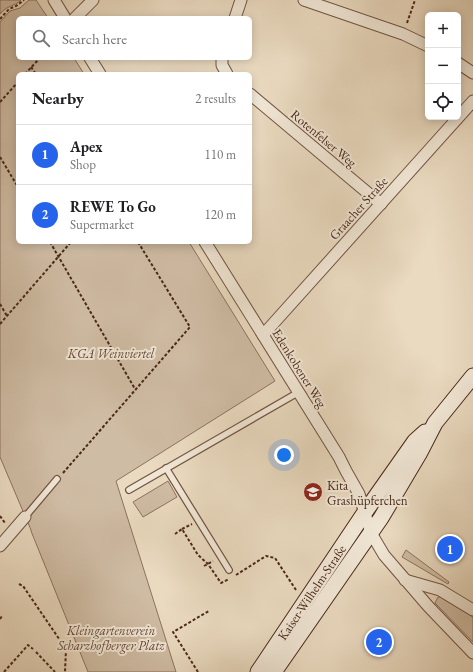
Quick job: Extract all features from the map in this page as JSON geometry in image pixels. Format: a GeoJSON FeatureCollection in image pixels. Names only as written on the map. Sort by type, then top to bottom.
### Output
{"type":"FeatureCollection","features":[{"type":"Feature","properties":{"kind":"main road","name":"Kaiser-Wilhelm-Straße"},"geometry":{"type":"LineString","coordinates":[[258,672],[365,512],[415,441],[435,423],[473,376]]}},
{"type":"Feature","properties":{"kind":"main road","name":"Kaiser-Wilhelm-Straße"},"geometry":{"type":"LineString","coordinates":[[274,672],[391,503],[435,423]]}},
{"type":"Feature","properties":{"kind":"street"},"geometry":{"type":"LineString","coordinates":[[54,0],[64,16]]}},
{"type":"Feature","properties":{"kind":"street"},"geometry":{"type":"LineString","coordinates":[[77,16],[93,0]]}},
{"type":"Feature","properties":{"kind":"street"},"geometry":{"type":"LineString","coordinates":[[236,16],[241,0]]}},
{"type":"Feature","properties":{"kind":"street"},"geometry":{"type":"LineString","coordinates":[[304,0],[403,34],[425,45]]}},
{"type":"Feature","properties":{"kind":"street"},"geometry":{"type":"LineString","coordinates":[[91,60],[99,72]]}},
{"type":"Feature","properties":{"kind":"street"},"geometry":{"type":"LineString","coordinates":[[222,60],[222,66],[226,72]]}},
{"type":"Feature","properties":{"kind":"street"},"geometry":{"type":"LineString","coordinates":[[461,66],[473,73]]}},
{"type":"Feature","properties":{"kind":"street","name":"Rotenfelser Weg"},"geometry":{"type":"LineString","coordinates":[[252,96],[381,204]]}},
{"type":"Feature","properties":{"kind":"street","name":"Graacher Straße"},"geometry":{"type":"LineString","coordinates":[[263,335],[473,101]]}},
{"type":"Feature","properties":{"kind":"street","name":"Edenkobener Weg"},"geometry":{"type":"LineString","coordinates":[[206,244],[339,457],[359,494],[365,512]]}},
{"type":"Feature","properties":{"kind":"street"},"geometry":{"type":"LineString","coordinates":[[365,512],[371,533],[384,555],[432,610],[473,653]]}},
{"type":"Feature","properties":{"kind":"street"},"geometry":{"type":"LineString","coordinates":[[0,546],[25,517]]}},
{"type":"Feature","properties":{"kind":"street"},"geometry":{"type":"LineString","coordinates":[[405,580],[440,590],[473,610]]}},
{"type":"Feature","properties":{"kind":"lane"},"geometry":{"type":"LineString","coordinates":[[129,490],[299,392]]}},
{"type":"Feature","properties":{"kind":"lane"},"geometry":{"type":"LineString","coordinates":[[166,468],[229,570]]}},
{"type":"Feature","properties":{"kind":"lane"},"geometry":{"type":"LineString","coordinates":[[25,517],[57,479]]}},
{"type":"Feature","properties":{"kind":"path"},"geometry":{"type":"LineString","coordinates":[[0,19],[9,9],[24,0]]}},
{"type":"Feature","properties":{"kind":"path"},"geometry":{"type":"LineString","coordinates":[[403,34],[415,0]]}},
{"type":"Feature","properties":{"kind":"path"},"geometry":{"type":"LineString","coordinates":[[27,72],[38,60]]}},
{"type":"Feature","properties":{"kind":"path"},"geometry":{"type":"LineString","coordinates":[[31,67],[35,72]]}},
{"type":"Feature","properties":{"kind":"path"},"geometry":{"type":"LineString","coordinates":[[0,102],[16,84]]}},
{"type":"Feature","properties":{"kind":"path"},"geometry":{"type":"LineString","coordinates":[[0,157],[16,184]]}},
{"type":"Feature","properties":{"kind":"path"},"geometry":{"type":"LineString","coordinates":[[51,244],[135,389]]}},
{"type":"Feature","properties":{"kind":"path"},"geometry":{"type":"LineString","coordinates":[[0,324],[69,244]]}},
{"type":"Feature","properties":{"kind":"path"},"geometry":{"type":"LineString","coordinates":[[57,479],[190,327],[139,244]]}},
{"type":"Feature","properties":{"kind":"path"},"geometry":{"type":"LineString","coordinates":[[0,304],[7,316]]}},
{"type":"Feature","properties":{"kind":"path"},"geometry":{"type":"LineString","coordinates":[[0,516],[5,523]]}},
{"type":"Feature","properties":{"kind":"path"},"geometry":{"type":"LineString","coordinates":[[204,566],[220,557]]}},
{"type":"Feature","properties":{"kind":"path"},"geometry":{"type":"LineString","coordinates":[[19,584],[23,586],[66,649],[65,672]]}},
{"type":"Feature","properties":{"kind":"path"},"geometry":{"type":"LineString","coordinates":[[198,672],[173,632],[209,611]]}},
{"type":"Feature","properties":{"kind":"path"},"geometry":{"type":"LineString","coordinates":[[4,672],[28,645],[33,649]]}},
{"type":"Feature","properties":{"kind":"path"},"geometry":{"type":"LineString","coordinates":[[36,652],[55,672]]}},
{"type":"Feature","properties":{"kind":"green space"},"geometry":{"type":"Polygon","coordinates":[[[0,0],[21,0],[5,9],[0,14],[0,0]]]}},
{"type":"Feature","properties":{"kind":"green space","name":"KGA Weinviertel"},"geometry":{"type":"Polygon","coordinates":[[[29,0],[36,0],[47,16],[16,16],[16,60],[75,60],[83,72],[16,72],[16,244],[190,244],[275,381],[116,481],[176,672],[88,672],[0,457],[0,22],[10,11],[20,8],[29,0]]]}},
{"type":"Feature","properties":{"kind":"green space"},"geometry":{"type":"Polygon","coordinates":[[[168,481],[177,497],[143,517],[133,502],[168,481]]]}},
{"type":"Feature","properties":{"kind":"green space"},"geometry":{"type":"Polygon","coordinates":[[[406,550],[449,582],[448,584],[402,557],[406,550]]]}},
{"type":"Feature","properties":{"kind":"green space"},"geometry":{"type":"Polygon","coordinates":[[[438,597],[473,617],[473,642],[435,603],[438,597]]]}},
{"type":"Feature","properties":{"kind":"place","name":"Kita Grashüpferchen"},"geometry":{"type":"Point","coordinates":[313,492]}},
{"type":"Feature","properties":{"kind":"place","name":"Apex"},"geometry":{"type":"Point","coordinates":[450,549]}},
{"type":"Feature","properties":{"kind":"place","name":"REWE To Go"},"geometry":{"type":"Point","coordinates":[379,642]}},
{"type":"Feature","properties":{"kind":"park label","name":"Kleingartenverein Scharzhofberger Platz"},"geometry":{"type":"Point","coordinates":[111,638]}}]}
